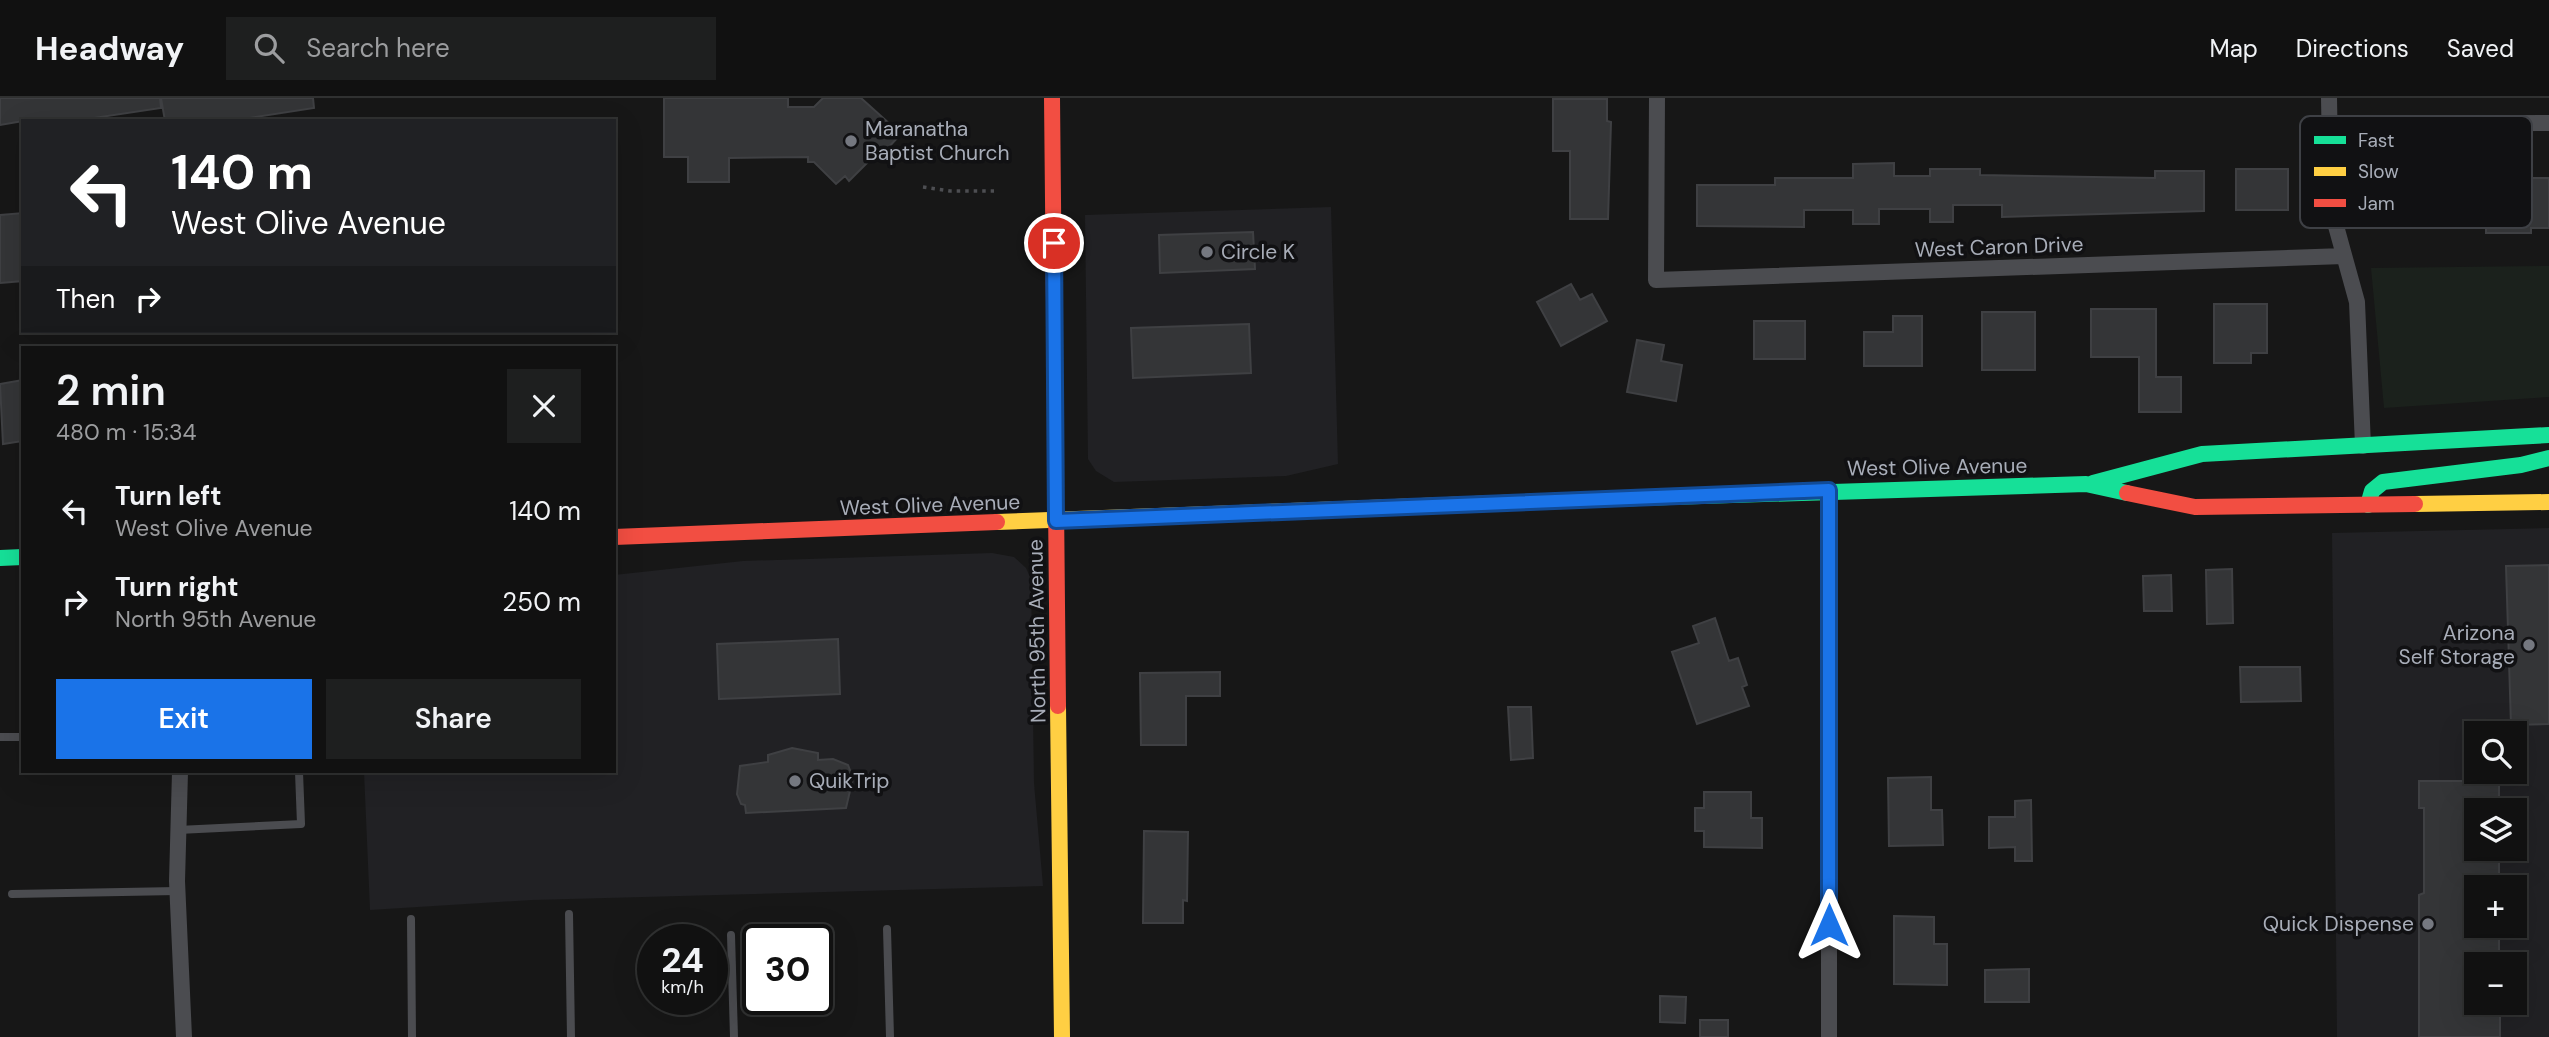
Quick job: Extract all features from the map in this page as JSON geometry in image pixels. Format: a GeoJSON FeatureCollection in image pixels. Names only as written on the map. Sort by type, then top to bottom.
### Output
{"type":"FeatureCollection","features":[{"type":"Feature","properties":{"kind":"main road","name":"North 95th Avenue"},"geometry":{"type":"LineString","coordinates":[[1052,98],[1062,1037]]}},
{"type":"Feature","properties":{"kind":"main road","name":"West Olive Avenue"},"geometry":{"type":"LineString","coordinates":[[2087,485],[2203,453],[2549,435]]}},
{"type":"Feature","properties":{"kind":"main road"},"geometry":{"type":"LineString","coordinates":[[2368,505],[2372,491],[2383,482],[2521,465],[2549,458]]}},
{"type":"Feature","properties":{"kind":"main road","name":"West Olive Avenue"},"geometry":{"type":"LineString","coordinates":[[616,537],[1829,490],[2087,485],[2196,507],[2549,502]]}},
{"type":"Feature","properties":{"kind":"main road"},"geometry":{"type":"LineString","coordinates":[[0,558],[21,557]]}},
{"type":"Feature","properties":{"kind":"street","name":"West Caron Drive"},"geometry":{"type":"LineString","coordinates":[[1657,98],[1656,281],[2344,256]]}},
{"type":"Feature","properties":{"kind":"street"},"geometry":{"type":"LineString","coordinates":[[2329,98],[2330,116]]}},
{"type":"Feature","properties":{"kind":"street"},"geometry":{"type":"LineString","coordinates":[[2336,228],[2357,302],[2363,446]]}},
{"type":"Feature","properties":{"kind":"street"},"geometry":{"type":"LineString","coordinates":[[1829,490],[1829,1037]]}},
{"type":"Feature","properties":{"kind":"street"},"geometry":{"type":"LineString","coordinates":[[180,773],[177,891],[184,1037]]}},
{"type":"Feature","properties":{"kind":"lane"},"geometry":{"type":"LineString","coordinates":[[1,737],[21,737]]}},
{"type":"Feature","properties":{"kind":"lane"},"geometry":{"type":"LineString","coordinates":[[178,830],[301,824],[299,773]]}},
{"type":"Feature","properties":{"kind":"lane"},"geometry":{"type":"LineString","coordinates":[[12,894],[177,891]]}},
{"type":"Feature","properties":{"kind":"lane"},"geometry":{"type":"LineString","coordinates":[[569,915],[571,1037]]}},
{"type":"Feature","properties":{"kind":"lane"},"geometry":{"type":"LineString","coordinates":[[411,919],[411,1037]]}},
{"type":"Feature","properties":{"kind":"lane"},"geometry":{"type":"LineString","coordinates":[[887,929],[890,1037]]}},
{"type":"Feature","properties":{"kind":"lane"},"geometry":{"type":"LineString","coordinates":[[731,935],[734,1037]]}},
{"type":"Feature","properties":{"kind":"path"},"geometry":{"type":"LineString","coordinates":[[923,187],[950,191],[994,191]]}},
{"type":"Feature","properties":{"kind":"shaded area"},"geometry":{"type":"Polygon","coordinates":[[[1331,207],[1338,464],[1286,476],[1114,482],[1096,471],[1088,459],[1085,215],[1331,207]]]}},
{"type":"Feature","properties":{"kind":"shaded area"},"geometry":{"type":"Polygon","coordinates":[[[2549,266],[2549,397],[2384,408],[2371,268],[2549,266]]]}},
{"type":"Feature","properties":{"kind":"shaded area"},"geometry":{"type":"Polygon","coordinates":[[[2549,528],[2549,1037],[2337,1037],[2332,533],[2549,528]]]}},
{"type":"Feature","properties":{"kind":"shaded area"},"geometry":{"type":"Polygon","coordinates":[[[992,553],[1014,557],[1026,568],[1031,579],[1034,783],[1043,886],[532,900],[370,910],[364,773],[616,773],[616,575],[743,561],[992,553]]]}},
{"type":"Feature","properties":{"kind":"building"},"geometry":{"type":"Polygon","coordinates":[[[0,98],[160,98],[161,108],[87,119],[21,119],[21,121],[0,125],[0,98]]]}},
{"type":"Feature","properties":{"kind":"building"},"geometry":{"type":"Polygon","coordinates":[[[161,98],[313,98],[314,108],[243,119],[165,119],[161,98]]]}},
{"type":"Feature","properties":{"kind":"building"},"geometry":{"type":"Polygon","coordinates":[[[664,98],[788,98],[788,107],[814,107],[823,98],[861,98],[901,134],[885,151],[882,148],[849,181],[845,176],[836,184],[814,162],[808,162],[808,157],[729,158],[729,182],[688,182],[688,157],[664,157],[664,98]]]}},
{"type":"Feature","properties":{"kind":"building"},"geometry":{"type":"Polygon","coordinates":[[[1553,99],[1607,99],[1607,121],[1611,122],[1608,219],[1570,219],[1570,151],[1553,151],[1553,99]]]}},
{"type":"Feature","properties":{"kind":"building"},"geometry":{"type":"Polygon","coordinates":[[[1894,163],[1894,176],[1930,176],[1930,169],[1980,169],[1980,175],[2155,178],[2155,171],[2204,171],[2204,211],[2002,217],[2002,205],[1953,205],[1953,222],[1930,222],[1930,209],[1879,209],[1879,224],[1853,224],[1853,210],[1804,210],[1804,227],[1697,226],[1697,185],[1775,185],[1775,178],[1853,178],[1853,164],[1894,163]]]}},
{"type":"Feature","properties":{"kind":"building"},"geometry":{"type":"Polygon","coordinates":[[[2236,169],[2288,169],[2288,210],[2236,210],[2236,169]]]}},
{"type":"Feature","properties":{"kind":"building"},"geometry":{"type":"Polygon","coordinates":[[[2532,178],[2549,178],[2549,228],[2532,228],[2532,178]]]}},
{"type":"Feature","properties":{"kind":"building"},"geometry":{"type":"Polygon","coordinates":[[[21,213],[21,281],[0,283],[0,215],[21,213]]]}},
{"type":"Feature","properties":{"kind":"building"},"geometry":{"type":"Polygon","coordinates":[[[2486,228],[2531,228],[2531,233],[2486,233],[2486,228]]]}},
{"type":"Feature","properties":{"kind":"building","name":"Circle K"},"geometry":{"type":"Polygon","coordinates":[[[1253,232],[1255,269],[1160,273],[1159,235],[1253,232]]]}},
{"type":"Feature","properties":{"kind":"building"},"geometry":{"type":"Polygon","coordinates":[[[1571,284],[1580,300],[1592,294],[1607,321],[1561,346],[1537,302],[1571,284]]]}},
{"type":"Feature","properties":{"kind":"building"},"geometry":{"type":"Polygon","coordinates":[[[2214,304],[2267,304],[2267,353],[2251,353],[2251,363],[2214,363],[2214,304]]]}},
{"type":"Feature","properties":{"kind":"building"},"geometry":{"type":"Polygon","coordinates":[[[2091,309],[2156,309],[2156,377],[2181,377],[2181,412],[2139,412],[2139,357],[2091,357],[2091,309]]]}},
{"type":"Feature","properties":{"kind":"building"},"geometry":{"type":"Polygon","coordinates":[[[1982,312],[2035,312],[2035,370],[1982,370],[1982,312]]]}},
{"type":"Feature","properties":{"kind":"building"},"geometry":{"type":"Polygon","coordinates":[[[1893,316],[1922,316],[1922,366],[1864,366],[1864,332],[1893,332],[1893,316]]]}},
{"type":"Feature","properties":{"kind":"building"},"geometry":{"type":"Polygon","coordinates":[[[1754,321],[1805,321],[1805,359],[1754,359],[1754,321]]]}},
{"type":"Feature","properties":{"kind":"building","name":"Circle K"},"geometry":{"type":"Polygon","coordinates":[[[1249,324],[1251,373],[1133,378],[1131,328],[1249,324]]]}},
{"type":"Feature","properties":{"kind":"building"},"geometry":{"type":"Polygon","coordinates":[[[1637,340],[1664,345],[1661,361],[1682,365],[1676,401],[1627,392],[1637,340]]]}},
{"type":"Feature","properties":{"kind":"building"},"geometry":{"type":"Polygon","coordinates":[[[21,380],[21,441],[3,444],[0,384],[21,380]]]}},
{"type":"Feature","properties":{"kind":"building","name":"Arizona Self Storage"},"geometry":{"type":"Polygon","coordinates":[[[2549,565],[2549,724],[2527,725],[2527,721],[2511,721],[2506,566],[2549,565]]]}},
{"type":"Feature","properties":{"kind":"building"},"geometry":{"type":"Polygon","coordinates":[[[2232,569],[2233,623],[2207,624],[2206,570],[2232,569]]]}},
{"type":"Feature","properties":{"kind":"building"},"geometry":{"type":"Polygon","coordinates":[[[2171,575],[2172,611],[2144,611],[2143,576],[2171,575]]]}},
{"type":"Feature","properties":{"kind":"building"},"geometry":{"type":"Polygon","coordinates":[[[1715,618],[1729,661],[1738,658],[1747,685],[1742,687],[1749,706],[1697,724],[1672,652],[1699,643],[1693,626],[1715,618]]]}},
{"type":"Feature","properties":{"kind":"building"},"geometry":{"type":"Polygon","coordinates":[[[838,639],[840,694],[719,699],[717,644],[838,639]]]}},
{"type":"Feature","properties":{"kind":"building"},"geometry":{"type":"Polygon","coordinates":[[[2240,667],[2300,667],[2301,701],[2241,702],[2240,667]]]}},
{"type":"Feature","properties":{"kind":"building"},"geometry":{"type":"Polygon","coordinates":[[[1220,672],[1220,696],[1186,696],[1186,745],[1141,745],[1140,673],[1220,672]]]}},
{"type":"Feature","properties":{"kind":"building"},"geometry":{"type":"Polygon","coordinates":[[[1508,707],[1531,707],[1533,758],[1511,760],[1508,707]]]}},
{"type":"Feature","properties":{"kind":"building","name":"QuikTrip"},"geometry":{"type":"Polygon","coordinates":[[[792,748],[818,753],[818,760],[833,759],[848,765],[853,778],[846,808],[746,813],[745,805],[741,804],[737,794],[740,766],[768,762],[768,755],[792,748]]]}},
{"type":"Feature","properties":{"kind":"building"},"geometry":{"type":"Polygon","coordinates":[[[1931,777],[1931,810],[1942,810],[1943,845],[1889,846],[1888,778],[1931,777]]]}},
{"type":"Feature","properties":{"kind":"building"},"geometry":{"type":"Polygon","coordinates":[[[2419,781],[2499,784],[2499,798],[2464,798],[2464,861],[2499,861],[2499,875],[2464,875],[2464,938],[2499,938],[2499,952],[2464,952],[2464,1015],[2500,1015],[2500,1037],[2419,1037],[2419,895],[2424,893],[2424,808],[2419,808],[2419,781]]]}},
{"type":"Feature","properties":{"kind":"building"},"geometry":{"type":"Polygon","coordinates":[[[1704,792],[1751,792],[1751,818],[1762,818],[1762,848],[1704,847],[1704,831],[1695,831],[1695,808],[1704,808],[1704,792]]]}},
{"type":"Feature","properties":{"kind":"building"},"geometry":{"type":"Polygon","coordinates":[[[2031,800],[2032,861],[2015,861],[2015,847],[1989,848],[1989,817],[2015,817],[2015,801],[2031,800]]]}},
{"type":"Feature","properties":{"kind":"building"},"geometry":{"type":"Polygon","coordinates":[[[1144,831],[1188,832],[1187,901],[1183,900],[1183,923],[1143,923],[1144,831]]]}},
{"type":"Feature","properties":{"kind":"building"},"geometry":{"type":"Polygon","coordinates":[[[1894,916],[1934,917],[1934,944],[1947,944],[1947,985],[1894,984],[1894,916]]]}},
{"type":"Feature","properties":{"kind":"building"},"geometry":{"type":"Polygon","coordinates":[[[2029,969],[2029,1002],[1985,1002],[1985,970],[2029,969]]]}},
{"type":"Feature","properties":{"kind":"building"},"geometry":{"type":"Polygon","coordinates":[[[1660,996],[1686,997],[1685,1023],[1660,1022],[1660,996]]]}},
{"type":"Feature","properties":{"kind":"building"},"geometry":{"type":"Polygon","coordinates":[[[1700,1020],[1728,1020],[1728,1037],[1700,1037],[1700,1020]]]}},
{"type":"Feature","properties":{"kind":"traffic: fast"},"geometry":{"type":"LineString","coordinates":[[2093,483],[2202,454],[2549,435]]}},
{"type":"Feature","properties":{"kind":"traffic: fast"},"geometry":{"type":"LineString","coordinates":[[2368,505],[2372,491],[2383,482],[2521,465],[2549,458]]}},
{"type":"Feature","properties":{"kind":"traffic: fast"},"geometry":{"type":"LineString","coordinates":[[1607,499],[2086,484],[2127,493]]}},
{"type":"Feature","properties":{"kind":"traffic: fast"},"geometry":{"type":"LineString","coordinates":[[0,558],[21,557]]}},
{"type":"Feature","properties":{"kind":"traffic: slow"},"geometry":{"type":"LineString","coordinates":[[997,522],[1607,499]]}},
{"type":"Feature","properties":{"kind":"traffic: slow"},"geometry":{"type":"LineString","coordinates":[[2415,504],[2549,502]]}},
{"type":"Feature","properties":{"kind":"traffic: slow"},"geometry":{"type":"LineString","coordinates":[[1058,706],[1062,1037]]}},
{"type":"Feature","properties":{"kind":"traffic: jam"},"geometry":{"type":"LineString","coordinates":[[1052,98],[1058,706]]}},
{"type":"Feature","properties":{"kind":"traffic: jam"},"geometry":{"type":"LineString","coordinates":[[2127,493],[2195,507],[2415,504]]}},
{"type":"Feature","properties":{"kind":"traffic: jam"},"geometry":{"type":"LineString","coordinates":[[616,537],[997,522]]}},
{"type":"Feature","properties":{"kind":"place","name":"Maranatha Baptist Church"},"geometry":{"type":"Point","coordinates":[851,141]}},
{"type":"Feature","properties":{"kind":"place","name":"Circle K"},"geometry":{"type":"Point","coordinates":[1207,252]}},
{"type":"Feature","properties":{"kind":"place","name":"Arizona Self Storage"},"geometry":{"type":"Point","coordinates":[2529,645]}},
{"type":"Feature","properties":{"kind":"place","name":"QuikTrip"},"geometry":{"type":"Point","coordinates":[795,781]}},
{"type":"Feature","properties":{"kind":"place","name":"Quick Dispense"},"geometry":{"type":"Point","coordinates":[2428,924]}},
{"type":"Feature","properties":{"kind":"route"},"geometry":{"type":"LineString","coordinates":[[1054,243],[1052,314],[1056,521],[1829,490],[1829,925]]}}]}
